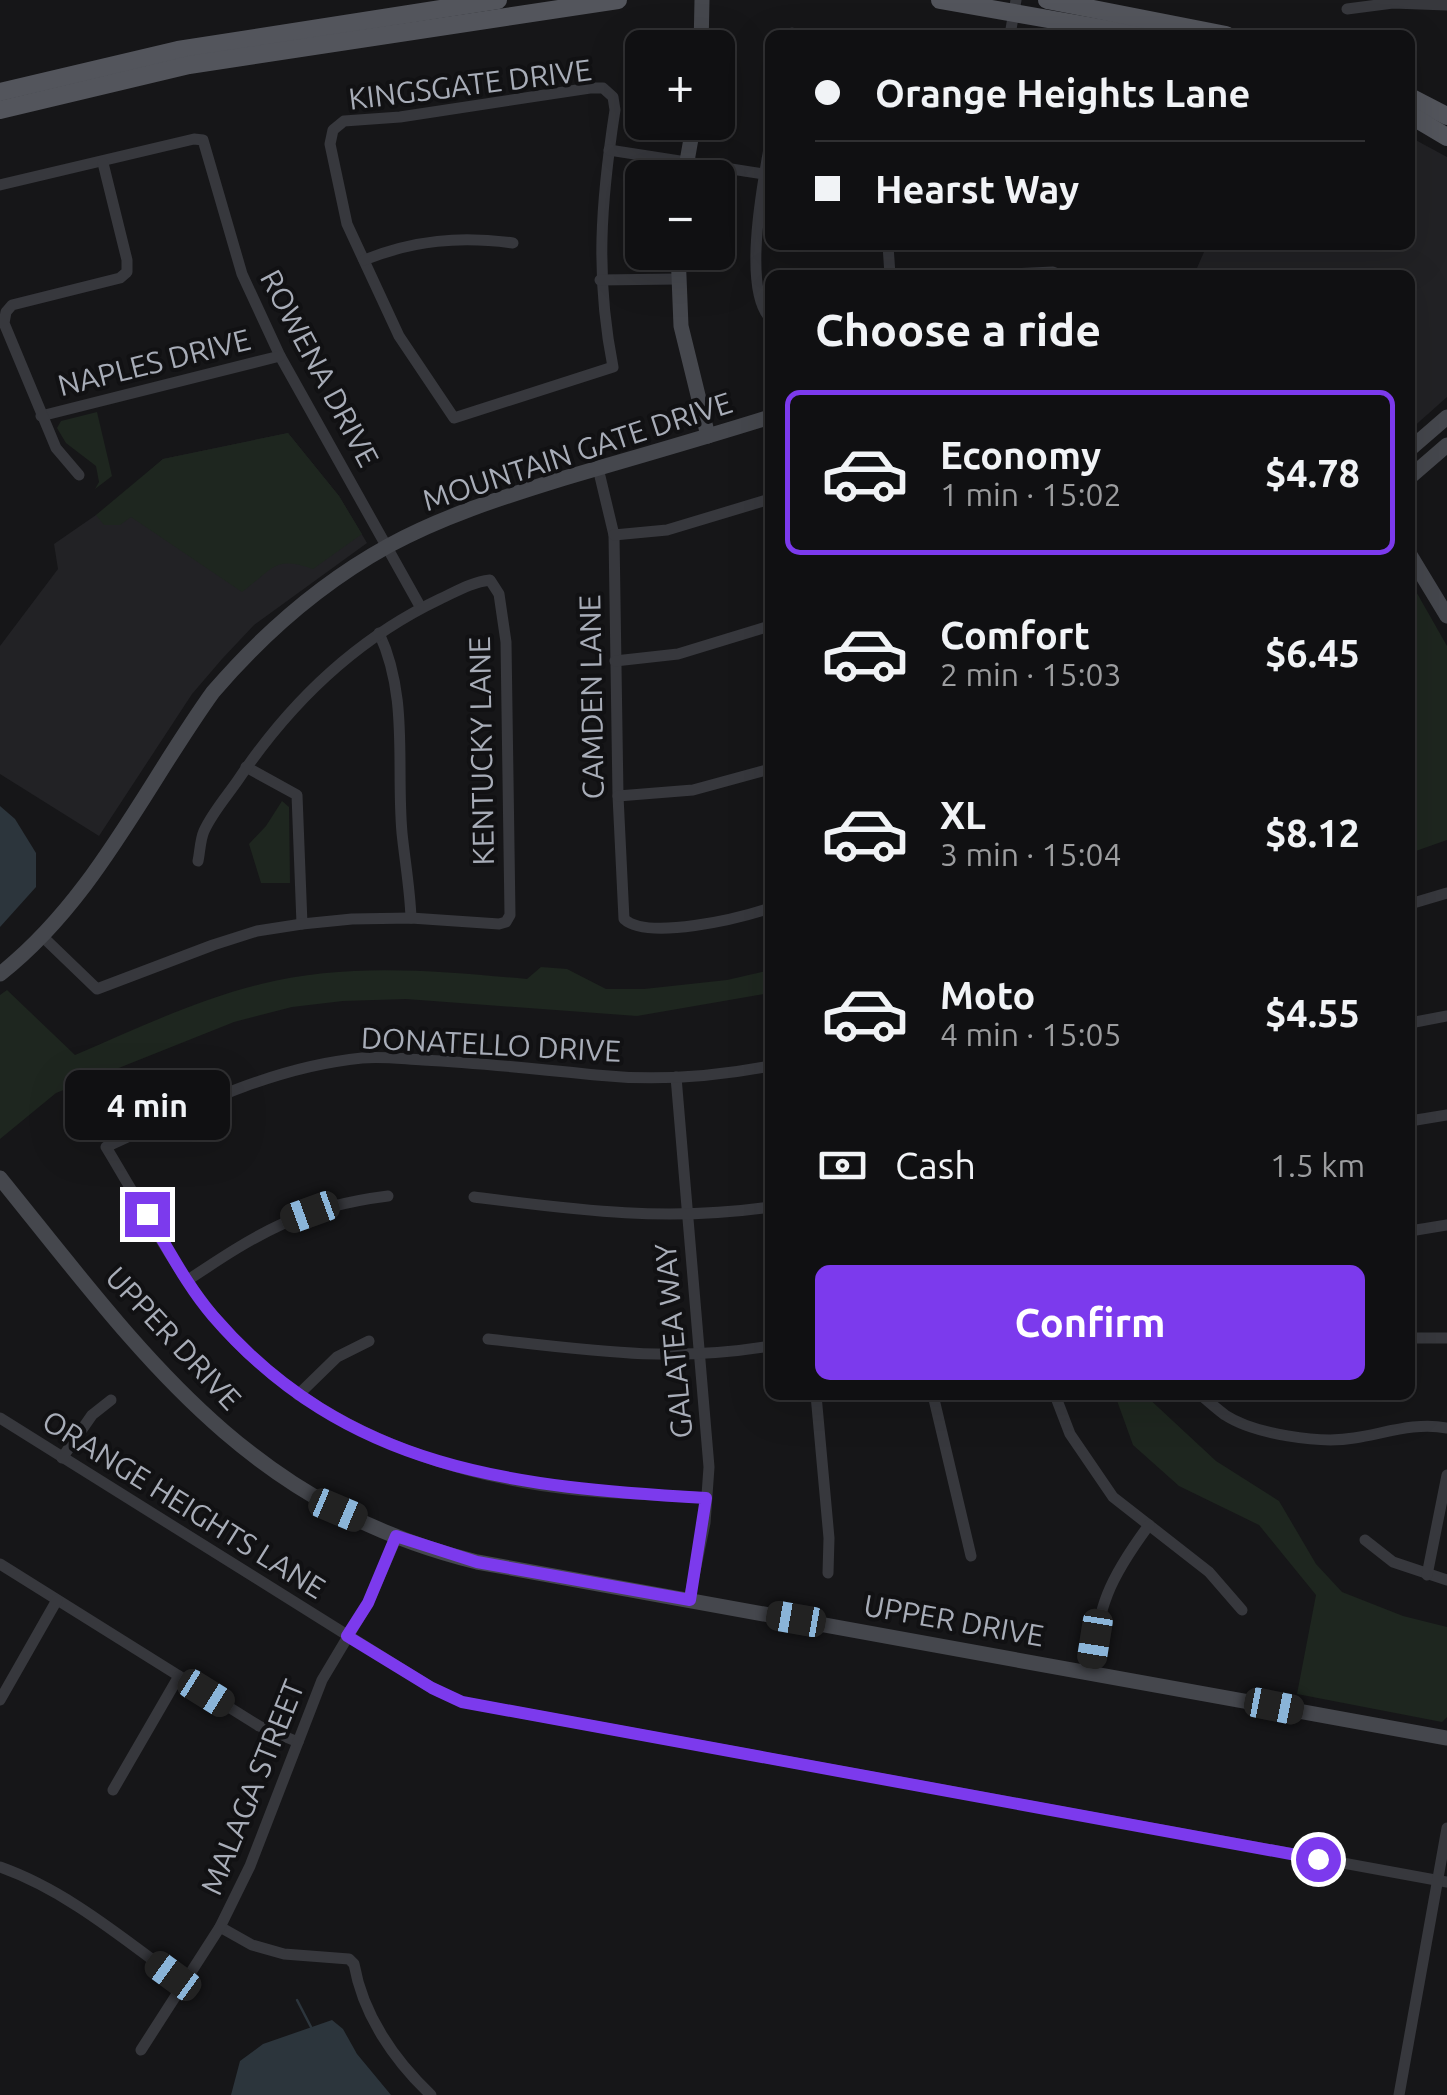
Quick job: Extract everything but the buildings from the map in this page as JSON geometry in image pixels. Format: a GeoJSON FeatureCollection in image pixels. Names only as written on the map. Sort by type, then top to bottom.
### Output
{"type":"FeatureCollection","features":[{"type":"Feature","properties":{"kind":"main road"},"geometry":{"type":"LineString","coordinates":[[0,92],[178,50],[498,0]]}},
{"type":"Feature","properties":{"kind":"main road"},"geometry":{"type":"LineString","coordinates":[[0,110],[189,64],[618,0]]}},
{"type":"Feature","properties":{"kind":"main road"},"geometry":{"type":"LineString","coordinates":[[702,0],[702,30]]}},
{"type":"Feature","properties":{"kind":"main road"},"geometry":{"type":"LineString","coordinates":[[940,0],[1015,6],[1118,30]]}},
{"type":"Feature","properties":{"kind":"main road"},"geometry":{"type":"LineString","coordinates":[[1047,0],[1200,30]]}},
{"type":"Feature","properties":{"kind":"main road"},"geometry":{"type":"LineString","coordinates":[[1415,100],[1447,116]]}},
{"type":"Feature","properties":{"kind":"main road"},"geometry":{"type":"LineString","coordinates":[[1415,118],[1447,136]]}},
{"type":"Feature","properties":{"kind":"main road"},"geometry":{"type":"LineString","coordinates":[[677,270],[681,326],[708,436]]}},
{"type":"Feature","properties":{"kind":"main road"},"geometry":{"type":"LineString","coordinates":[[1415,445],[1447,417]]}},
{"type":"Feature","properties":{"kind":"main road","name":"MOUNTAIN GATE DRIVE"},"geometry":{"type":"LineString","coordinates":[[0,974],[43,937],[78,898],[184,732],[239,662],[313,596],[388,546],[437,522],[500,498],[765,418]]}},
{"type":"Feature","properties":{"kind":"main road"},"geometry":{"type":"LineString","coordinates":[[1415,473],[1447,445]]}},
{"type":"Feature","properties":{"kind":"main road"},"geometry":{"type":"LineString","coordinates":[[1415,564],[1447,616]]}},
{"type":"Feature","properties":{"kind":"main road","name":"UPPER DRIVE"},"geometry":{"type":"LineString","coordinates":[[0,1178],[174,1388],[218,1429],[281,1477],[338,1510],[396,1536],[477,1562],[1447,1738]]}},
{"type":"Feature","properties":{"kind":"street"},"geometry":{"type":"LineString","coordinates":[[1346,9],[1393,3],[1447,6]]}},
{"type":"Feature","properties":{"kind":"street","name":"KINGSGATE DRIVE"},"geometry":{"type":"LineString","coordinates":[[364,260],[347,224],[330,144],[333,130],[344,120],[400,118],[603,88],[612,97],[615,110],[609,150]]}},
{"type":"Feature","properties":{"kind":"street","name":"ROWENA DRIVE"},"geometry":{"type":"LineString","coordinates":[[103,162],[203,140],[242,274],[280,356],[421,608]]}},
{"type":"Feature","properties":{"kind":"street"},"geometry":{"type":"LineString","coordinates":[[514,243],[441,239],[398,246],[364,260],[399,336],[454,418],[613,367],[600,280],[609,150],[648,160]]}},
{"type":"Feature","properties":{"kind":"street"},"geometry":{"type":"LineString","coordinates":[[0,185],[103,162],[128,260],[127,272],[120,278],[12,305],[4,323],[40,416],[56,448],[78,475]]}},
{"type":"Feature","properties":{"kind":"street"},"geometry":{"type":"LineString","coordinates":[[765,169],[756,243],[760,301],[765,310]]}},
{"type":"Feature","properties":{"kind":"street"},"geometry":{"type":"LineString","coordinates":[[735,173],[764,174]]}},
{"type":"Feature","properties":{"kind":"street"},"geometry":{"type":"LineString","coordinates":[[600,280],[677,279]]}},
{"type":"Feature","properties":{"kind":"street","name":"NAPLES DRIVE"},"geometry":{"type":"LineString","coordinates":[[40,416],[280,356]]}},
{"type":"Feature","properties":{"kind":"street","name":"CAMDEN LANE"},"geometry":{"type":"LineString","coordinates":[[598,468],[614,535],[624,919],[652,928],[696,925],[765,909]]}},
{"type":"Feature","properties":{"kind":"street"},"geometry":{"type":"LineString","coordinates":[[614,535],[667,530],[765,500]]}},
{"type":"Feature","properties":{"kind":"street","name":"KENTUCKY LANE"},"geometry":{"type":"LineString","coordinates":[[410,918],[499,924],[510,915],[506,642],[499,594],[490,580],[476,582],[421,608]]}},
{"type":"Feature","properties":{"kind":"street"},"geometry":{"type":"LineString","coordinates":[[198,861],[203,833],[271,732],[303,696],[379,634],[421,608]]}},
{"type":"Feature","properties":{"kind":"street"},"geometry":{"type":"LineString","coordinates":[[615,660],[678,654],[765,628]]}},
{"type":"Feature","properties":{"kind":"street"},"geometry":{"type":"LineString","coordinates":[[43,937],[98,989],[257,931],[352,918],[410,918],[410,875],[401,818],[399,698],[391,659],[379,634]]}},
{"type":"Feature","properties":{"kind":"street"},"geometry":{"type":"LineString","coordinates":[[246,767],[298,796],[302,924]]}},
{"type":"Feature","properties":{"kind":"street"},"geometry":{"type":"LineString","coordinates":[[618,796],[693,790],[765,770]]}},
{"type":"Feature","properties":{"kind":"street"},"geometry":{"type":"LineString","coordinates":[[1415,903],[1447,893]]}},
{"type":"Feature","properties":{"kind":"street"},"geometry":{"type":"LineString","coordinates":[[1415,1022],[1447,1016]]}},
{"type":"Feature","properties":{"kind":"street","name":"DONATELLO DRIVE"},"geometry":{"type":"LineString","coordinates":[[188,1280],[106,1148],[253,1082],[310,1065],[366,1058],[512,1064],[601,1076],[676,1077],[730,1074],[765,1067]]}},
{"type":"Feature","properties":{"kind":"street","name":"GALATEA WAY"},"geometry":{"type":"LineString","coordinates":[[676,1077],[709,1467],[690,1600]]}},
{"type":"Feature","properties":{"kind":"street"},"geometry":{"type":"LineString","coordinates":[[1415,1120],[1447,1116]]}},
{"type":"Feature","properties":{"kind":"street"},"geometry":{"type":"LineString","coordinates":[[388,1196],[337,1202],[284,1221],[188,1280],[212,1315],[254,1357],[298,1395],[358,1430],[442,1464],[512,1481],[706,1498]]}},
{"type":"Feature","properties":{"kind":"street"},"geometry":{"type":"LineString","coordinates":[[474,1196],[594,1212],[688,1216],[765,1208]]}},
{"type":"Feature","properties":{"kind":"street"},"geometry":{"type":"LineString","coordinates":[[1415,1229],[1447,1226]]}},
{"type":"Feature","properties":{"kind":"street"},"geometry":{"type":"LineString","coordinates":[[1415,1338],[1447,1338]]}},
{"type":"Feature","properties":{"kind":"street"},"geometry":{"type":"LineString","coordinates":[[488,1339],[637,1356],[765,1347]]}},
{"type":"Feature","properties":{"kind":"street"},"geometry":{"type":"LineString","coordinates":[[298,1395],[337,1357],[369,1340]]}},
{"type":"Feature","properties":{"kind":"street"},"geometry":{"type":"LineString","coordinates":[[62,1458],[92,1415],[110,1400]]}},
{"type":"Feature","properties":{"kind":"street"},"geometry":{"type":"LineString","coordinates":[[816,1400],[829,1538],[828,1573]]}},
{"type":"Feature","properties":{"kind":"street"},"geometry":{"type":"LineString","coordinates":[[934,1400],[971,1556]]}},
{"type":"Feature","properties":{"kind":"street"},"geometry":{"type":"LineString","coordinates":[[1057,1400],[1070,1434],[1113,1497],[1210,1572],[1242,1610]]}},
{"type":"Feature","properties":{"kind":"street"},"geometry":{"type":"LineString","coordinates":[[1207,1400],[1226,1416],[1246,1425],[1308,1439],[1352,1439],[1428,1425],[1447,1428]]}},
{"type":"Feature","properties":{"kind":"street","name":"ORANGE HEIGHTS LANE"},"geometry":{"type":"LineString","coordinates":[[0,1418],[347,1636],[462,1702],[1442,1882]]}},
{"type":"Feature","properties":{"kind":"street"},"geometry":{"type":"LineString","coordinates":[[1427,1575],[1447,1475]]}},
{"type":"Feature","properties":{"kind":"street"},"geometry":{"type":"LineString","coordinates":[[1090,1673],[1106,1592],[1119,1566],[1149,1525]]}},
{"type":"Feature","properties":{"kind":"street","name":"MALAGA STREET"},"geometry":{"type":"LineString","coordinates":[[140,2050],[220,1927],[250,1866],[322,1680],[368,1603],[396,1536]]}},
{"type":"Feature","properties":{"kind":"street"},"geometry":{"type":"LineString","coordinates":[[1364,1540],[1394,1562],[1447,1580]]}},
{"type":"Feature","properties":{"kind":"street"},"geometry":{"type":"LineString","coordinates":[[0,1564],[259,1726],[298,1742]]}},
{"type":"Feature","properties":{"kind":"street"},"geometry":{"type":"LineString","coordinates":[[0,1700],[57,1600]]}},
{"type":"Feature","properties":{"kind":"street"},"geometry":{"type":"LineString","coordinates":[[113,1790],[179,1676]]}},
{"type":"Feature","properties":{"kind":"street"},"geometry":{"type":"LineString","coordinates":[[1399,2095],[1442,1882],[1447,1828]]}},
{"type":"Feature","properties":{"kind":"street"},"geometry":{"type":"LineString","coordinates":[[0,1867],[69,1900],[184,1984]]}},
{"type":"Feature","properties":{"kind":"street"},"geometry":{"type":"LineString","coordinates":[[220,1927],[252,1945],[284,1954],[349,1960],[395,2058],[431,2095]]}},
{"type":"Feature","properties":{"kind":"shaded area"},"geometry":{"type":"Polygon","coordinates":[[[1415,140],[1447,157],[1447,397],[1415,426],[1415,270],[1196,270],[1205,250],[1415,250],[1415,140]]]}},
{"type":"Feature","properties":{"kind":"shaded area"},"geometry":{"type":"Polygon","coordinates":[[[97,412],[112,476],[95,489],[99,482],[96,466],[66,443],[57,428],[61,421],[97,412]]]}},
{"type":"Feature","properties":{"kind":"shaded area"},"geometry":{"type":"Polygon","coordinates":[[[288,433],[339,496],[367,543],[254,625],[222,659],[192,694],[99,836],[0,774],[0,646],[58,569],[54,544],[112,504],[163,459],[288,433]]]}},
{"type":"Feature","properties":{"kind":"shaded area"},"geometry":{"type":"Polygon","coordinates":[[[288,433],[339,496],[362,534],[313,569],[282,564],[242,592],[131,517],[120,525],[104,525],[96,515],[163,459],[288,433]]]}},
{"type":"Feature","properties":{"kind":"shaded area"},"geometry":{"type":"Polygon","coordinates":[[[1415,590],[1447,646],[1447,840],[1415,851],[1415,590]]]}},
{"type":"Feature","properties":{"kind":"shaded area"},"geometry":{"type":"Polygon","coordinates":[[[282,801],[289,807],[290,883],[261,883],[249,844],[282,801]]]}},
{"type":"Feature","properties":{"kind":"shaded area"},"geometry":{"type":"Polygon","coordinates":[[[0,806],[15,819],[36,853],[36,887],[0,927],[0,806]]]}},
{"type":"Feature","properties":{"kind":"shaded area"},"geometry":{"type":"Polygon","coordinates":[[[541,967],[567,969],[606,989],[644,989],[727,980],[765,971],[765,994],[637,1016],[406,999],[292,1007],[234,1022],[56,1093],[0,1139],[0,995],[7,990],[75,1055],[213,998],[294,977],[394,970],[527,979],[541,967]]]}},
{"type":"Feature","properties":{"kind":"shaded area"},"geometry":{"type":"Polygon","coordinates":[[[1117,1400],[1150,1400],[1216,1461],[1279,1501],[1316,1564],[1342,1592],[1403,1616],[1447,1627],[1447,1717],[1442,1722],[1297,1694],[1316,1595],[1259,1525],[1179,1486],[1133,1445],[1117,1400]]]}},
{"type":"Feature","properties":{"kind":"shaded area"},"geometry":{"type":"Polygon","coordinates":[[[332,2020],[343,2029],[357,2054],[391,2095],[231,2095],[240,2061],[263,2044],[332,2020]]]}},
{"type":"Feature","properties":{"kind":"waterway"},"geometry":{"type":"LineString","coordinates":[[297,2000],[311,2027]]}},
{"type":"Feature","properties":{"kind":"route"},"geometry":{"type":"LineString","coordinates":[[147,1214],[212,1315],[298,1395],[358,1430],[425,1459],[512,1481],[706,1498],[690,1600],[477,1562],[396,1536],[368,1603],[347,1636],[432,1688],[462,1702],[1318,1859]]}}]}
